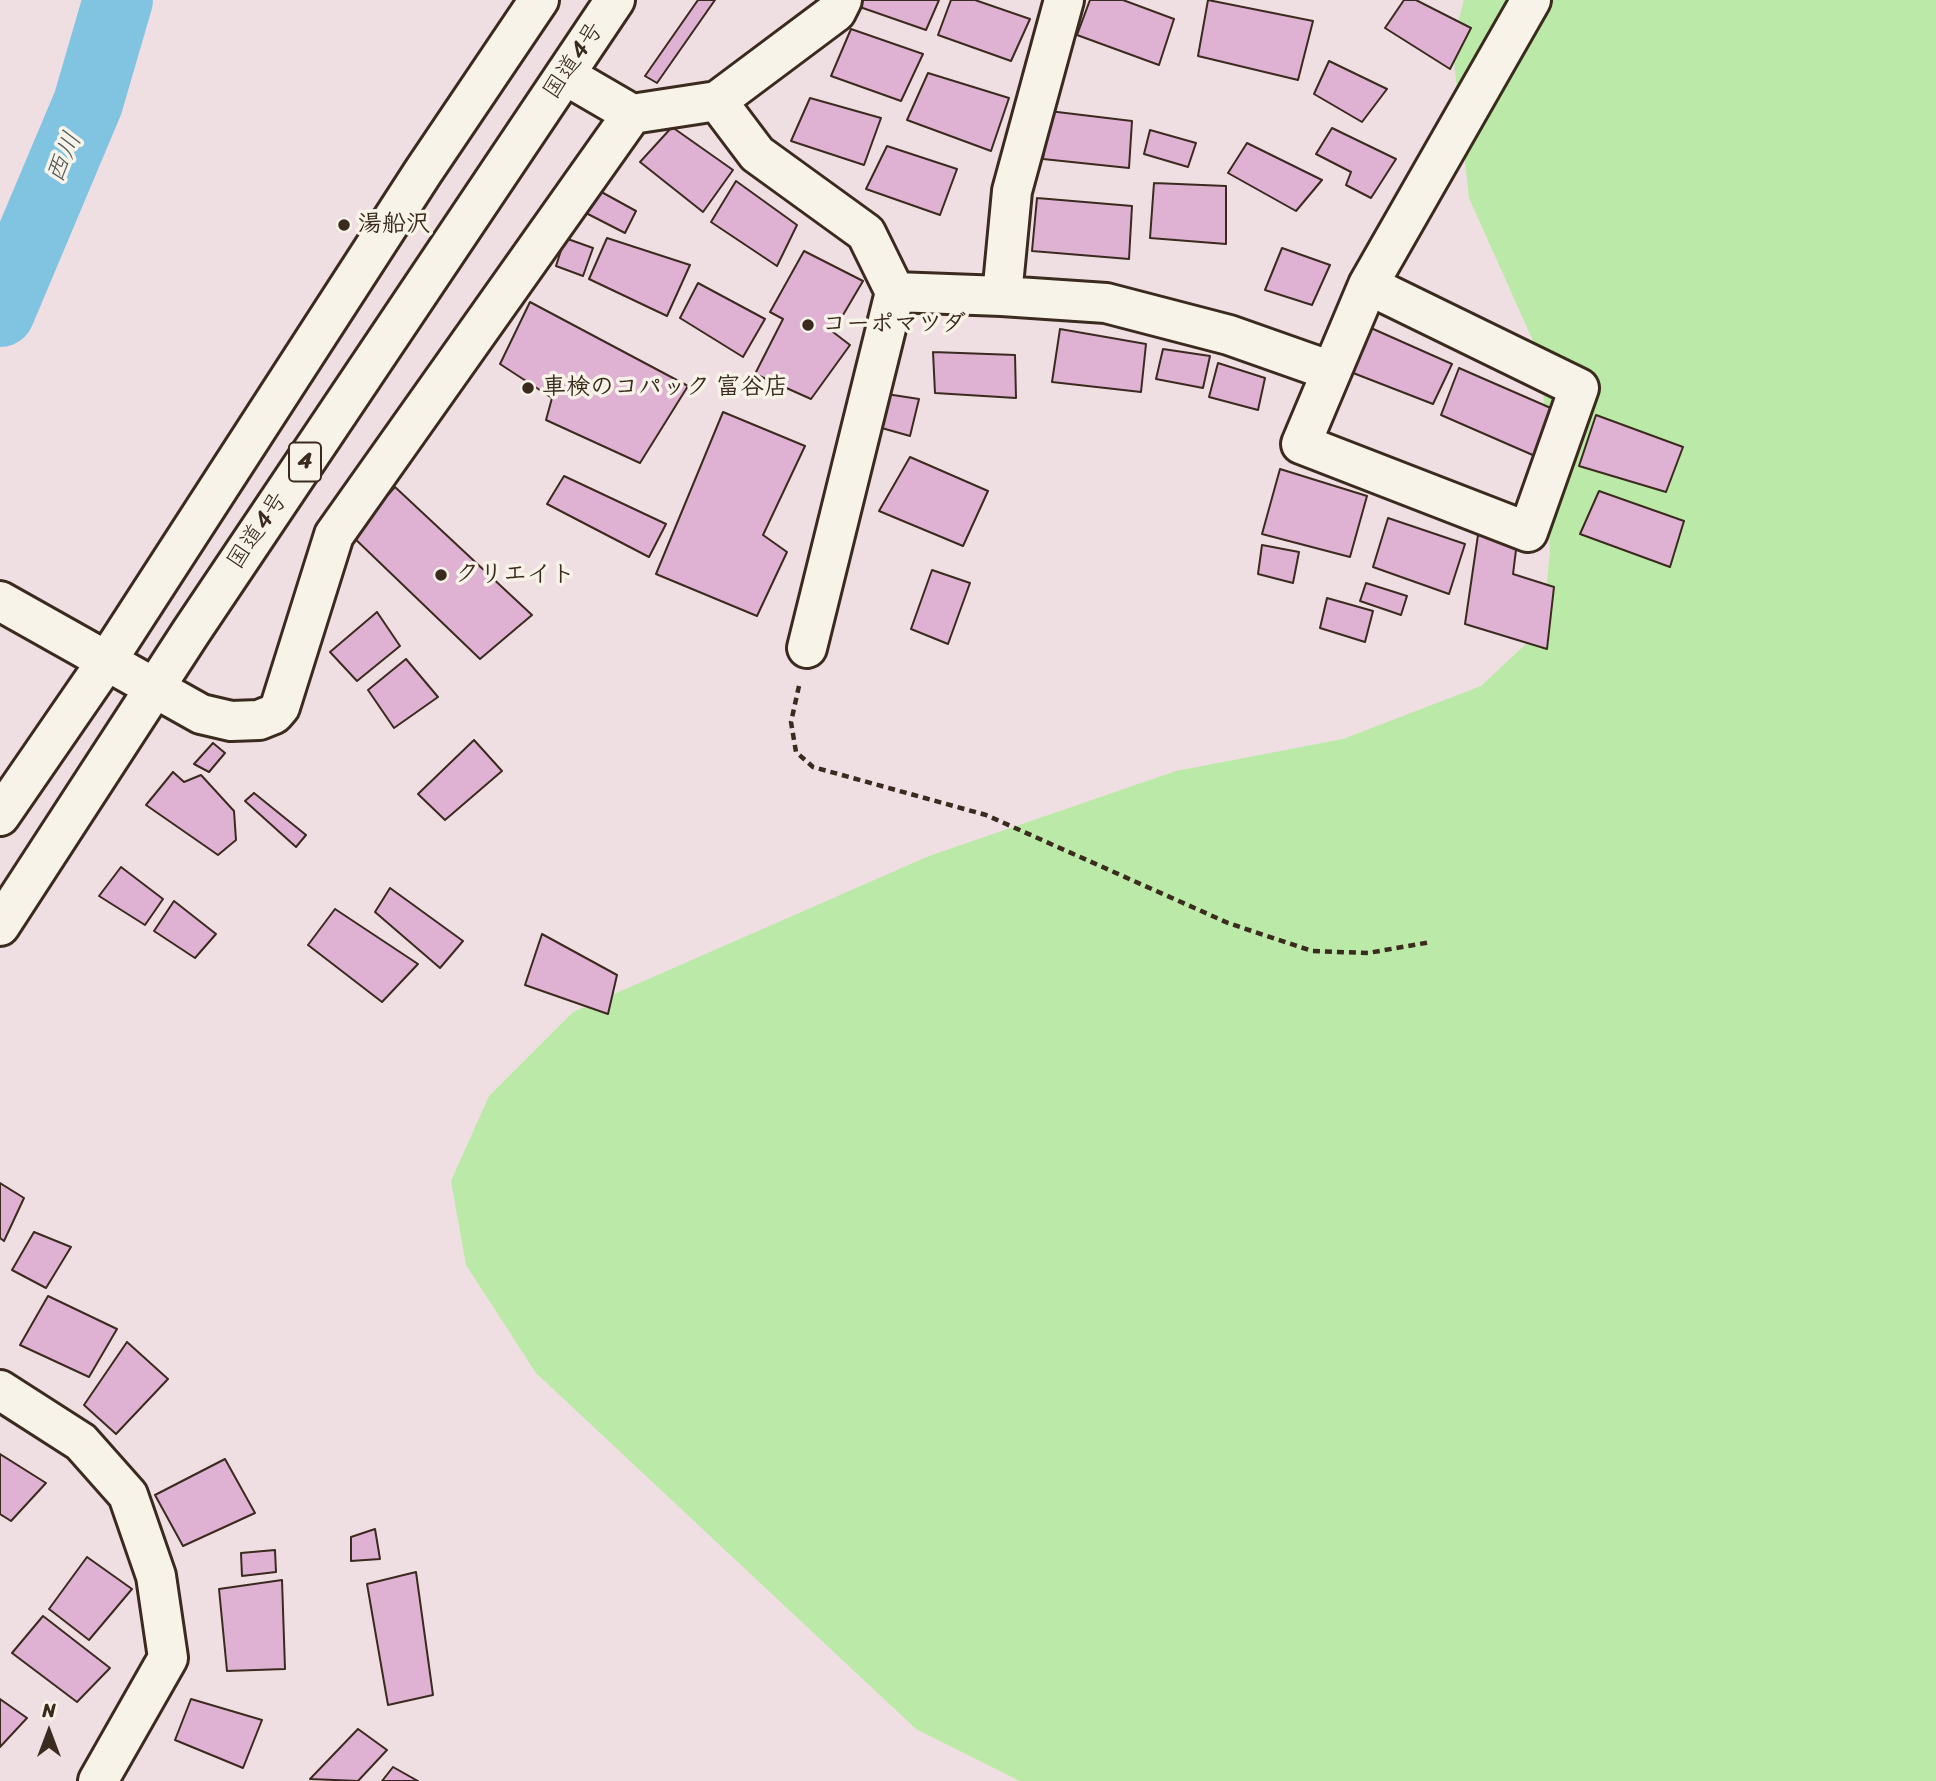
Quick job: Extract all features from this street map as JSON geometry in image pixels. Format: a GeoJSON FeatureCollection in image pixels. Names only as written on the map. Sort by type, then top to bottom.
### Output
{"type":"FeatureCollection","features":[{"type":"Feature","properties":{"kind":"main road","name":"4"},"geometry":{"type":"LineString","coordinates":[[0,816],[106,662],[423,172],[539,0]]}},
{"type":"Feature","properties":{"kind":"main road","name":"国道4号"},"geometry":{"type":"LineString","coordinates":[[0,926],[154,690],[615,0]]}},
{"type":"Feature","properties":{"kind":"main road"},"geometry":{"type":"LineString","coordinates":[[565,75],[632,114],[717,101],[836,12],[842,0]]}},
{"type":"Feature","properties":{"kind":"main road"},"geometry":{"type":"LineString","coordinates":[[1002,296],[1012,191],[1064,0]]}},
{"type":"Feature","properties":{"kind":"main road"},"geometry":{"type":"LineString","coordinates":[[1368,285],[1579,388],[1528,531],[1301,444],[1368,285],[1531,0]]}},
{"type":"Feature","properties":{"kind":"main road"},"geometry":{"type":"LineString","coordinates":[[717,101],[757,154],[866,233],[895,292],[807,648]]}},
{"type":"Feature","properties":{"kind":"main road"},"geometry":{"type":"LineString","coordinates":[[0,601],[154,690],[201,714],[232,721],[258,720],[274,714],[281,707],[334,536],[632,114]]}},
{"type":"Feature","properties":{"kind":"main road"},"geometry":{"type":"LineString","coordinates":[[895,292],[1106,303],[1229,335],[1331,371]]}},
{"type":"Feature","properties":{"kind":"main road"},"geometry":{"type":"LineString","coordinates":[[0,1390],[81,1442],[128,1495],[156,1576],[168,1658],[98,1781]]}},
{"type":"Feature","properties":{"kind":"path"},"geometry":{"type":"LineString","coordinates":[[807,648],[791,722],[796,752],[813,767],[986,815],[1228,923],[1312,951],[1368,953],[1431,942]]}},
{"type":"Feature","properties":{"kind":"green space"},"geometry":{"type":"Polygon","coordinates":[[[1464,0],[1936,0],[1936,1781],[1020,1781],[916,1729],[536,1373],[466,1265],[451,1181],[489,1096],[573,1012],[929,856],[1176,771],[1343,739],[1481,686],[1542,629],[1550,552],[1542,361],[1469,198],[1452,44],[1464,0]]]}},
{"type":"Feature","properties":{"kind":"building"},"geometry":{"type":"Polygon","coordinates":[[[698,0],[715,0],[657,83],[645,76],[698,0]]]}},
{"type":"Feature","properties":{"kind":"building"},"geometry":{"type":"Polygon","coordinates":[[[860,0],[939,0],[926,30],[857,6],[860,0]]]}},
{"type":"Feature","properties":{"kind":"building"},"geometry":{"type":"Polygon","coordinates":[[[951,0],[975,0],[1030,19],[1011,61],[938,35],[951,0]]]}},
{"type":"Feature","properties":{"kind":"building"},"geometry":{"type":"Polygon","coordinates":[[[1090,0],[1123,0],[1174,19],[1159,65],[1077,35],[1090,0]]]}},
{"type":"Feature","properties":{"kind":"building"},"geometry":{"type":"Polygon","coordinates":[[[1208,0],[1313,21],[1298,80],[1198,56],[1208,0]]]}},
{"type":"Feature","properties":{"kind":"building"},"geometry":{"type":"Polygon","coordinates":[[[1404,0],[1416,0],[1471,28],[1450,69],[1385,28],[1404,0]]]}},
{"type":"Feature","properties":{"kind":"building"},"geometry":{"type":"Polygon","coordinates":[[[851,29],[923,54],[901,101],[831,76],[851,29]]]}},
{"type":"Feature","properties":{"kind":"building"},"geometry":{"type":"Polygon","coordinates":[[[1329,61],[1387,89],[1362,122],[1314,94],[1329,61]]]}},
{"type":"Feature","properties":{"kind":"building"},"geometry":{"type":"Polygon","coordinates":[[[928,73],[1009,98],[991,151],[907,120],[928,73]]]}},
{"type":"Feature","properties":{"kind":"building"},"geometry":{"type":"Polygon","coordinates":[[[810,98],[881,118],[864,165],[791,141],[810,98]]]}},
{"type":"Feature","properties":{"kind":"building"},"geometry":{"type":"Polygon","coordinates":[[[1049,111],[1132,121],[1129,168],[1043,159],[1049,111]]]}},
{"type":"Feature","properties":{"kind":"building"},"geometry":{"type":"Polygon","coordinates":[[[672,127],[733,170],[703,212],[640,162],[672,127]]]}},
{"type":"Feature","properties":{"kind":"building"},"geometry":{"type":"Polygon","coordinates":[[[1332,128],[1396,159],[1371,198],[1346,185],[1351,172],[1316,154],[1332,128]]]}},
{"type":"Feature","properties":{"kind":"building"},"geometry":{"type":"Polygon","coordinates":[[[1150,130],[1196,143],[1188,167],[1144,154],[1150,130]]]}},
{"type":"Feature","properties":{"kind":"building"},"geometry":{"type":"Polygon","coordinates":[[[1247,143],[1322,180],[1296,211],[1228,173],[1247,143]]]}},
{"type":"Feature","properties":{"kind":"building"},"geometry":{"type":"Polygon","coordinates":[[[887,146],[957,169],[940,215],[866,189],[887,146]]]}},
{"type":"Feature","properties":{"kind":"building"},"geometry":{"type":"Polygon","coordinates":[[[736,181],[797,225],[777,266],[711,222],[736,181]]]}},
{"type":"Feature","properties":{"kind":"building"},"geometry":{"type":"Polygon","coordinates":[[[1154,183],[1226,186],[1226,244],[1150,238],[1154,183]]]}},
{"type":"Feature","properties":{"kind":"building"},"geometry":{"type":"Polygon","coordinates":[[[596,189],[636,211],[625,233],[584,212],[596,189]]]}},
{"type":"Feature","properties":{"kind":"building"},"geometry":{"type":"Polygon","coordinates":[[[1037,198],[1132,206],[1129,259],[1032,251],[1037,198]]]}},
{"type":"Feature","properties":{"kind":"building"},"geometry":{"type":"Polygon","coordinates":[[[565,238],[593,248],[583,276],[556,266],[565,238]]]}},
{"type":"Feature","properties":{"kind":"building"},"geometry":{"type":"Polygon","coordinates":[[[607,238],[690,265],[667,316],[589,279],[607,238]]]}},
{"type":"Feature","properties":{"kind":"building"},"geometry":{"type":"Polygon","coordinates":[[[1282,248],[1330,265],[1312,305],[1265,290],[1282,248]]]}},
{"type":"Feature","properties":{"kind":"building","name":"コーポマツダ"},"geometry":{"type":"Polygon","coordinates":[[[804,251],[863,281],[833,332],[850,345],[811,399],[755,374],[783,319],[770,312],[804,251]]]}},
{"type":"Feature","properties":{"kind":"building"},"geometry":{"type":"Polygon","coordinates":[[[698,283],[765,319],[743,357],[680,318],[698,283]]]}},
{"type":"Feature","properties":{"kind":"building"},"geometry":{"type":"Polygon","coordinates":[[[530,302],[688,386],[640,463],[546,420],[552,398],[500,364],[530,302]]]}},
{"type":"Feature","properties":{"kind":"building"},"geometry":{"type":"Polygon","coordinates":[[[1371,328],[1452,364],[1433,404],[1348,371],[1371,328]]]}},
{"type":"Feature","properties":{"kind":"building"},"geometry":{"type":"Polygon","coordinates":[[[1060,329],[1146,344],[1141,392],[1052,382],[1060,329]]]}},
{"type":"Feature","properties":{"kind":"building"},"geometry":{"type":"Polygon","coordinates":[[[1163,349],[1210,356],[1203,388],[1156,379],[1163,349]]]}},
{"type":"Feature","properties":{"kind":"building"},"geometry":{"type":"Polygon","coordinates":[[[933,352],[1015,355],[1016,398],[935,393],[933,352]]]}},
{"type":"Feature","properties":{"kind":"building"},"geometry":{"type":"Polygon","coordinates":[[[1218,363],[1265,378],[1258,410],[1209,397],[1218,363]]]}},
{"type":"Feature","properties":{"kind":"building"},"geometry":{"type":"Polygon","coordinates":[[[1459,368],[1553,409],[1535,456],[1441,415],[1459,368]]]}},
{"type":"Feature","properties":{"kind":"building"},"geometry":{"type":"Polygon","coordinates":[[[880,393],[919,399],[910,436],[871,425],[880,393]]]}},
{"type":"Feature","properties":{"kind":"building"},"geometry":{"type":"Polygon","coordinates":[[[723,412],[805,446],[763,535],[787,552],[757,616],[656,574],[723,412]]]}},
{"type":"Feature","properties":{"kind":"building"},"geometry":{"type":"Polygon","coordinates":[[[1596,415],[1683,447],[1666,492],[1579,466],[1596,415]]]}},
{"type":"Feature","properties":{"kind":"building"},"geometry":{"type":"Polygon","coordinates":[[[910,457],[988,491],[963,546],[879,511],[910,457]]]}},
{"type":"Feature","properties":{"kind":"building"},"geometry":{"type":"Polygon","coordinates":[[[1280,469],[1367,496],[1350,557],[1262,534],[1280,469]]]}},
{"type":"Feature","properties":{"kind":"building"},"geometry":{"type":"Polygon","coordinates":[[[564,476],[666,524],[649,557],[547,504],[564,476]]]}},
{"type":"Feature","properties":{"kind":"building","name":"クリエイト"},"geometry":{"type":"Polygon","coordinates":[[[395,487],[532,615],[480,659],[351,535],[395,487]]]}},
{"type":"Feature","properties":{"kind":"building"},"geometry":{"type":"Polygon","coordinates":[[[1599,491],[1684,521],[1670,567],[1580,534],[1599,491]]]}},
{"type":"Feature","properties":{"kind":"building"},"geometry":{"type":"Polygon","coordinates":[[[1388,518],[1465,544],[1449,594],[1373,567],[1388,518]]]}},
{"type":"Feature","properties":{"kind":"building"},"geometry":{"type":"Polygon","coordinates":[[[1478,535],[1517,542],[1513,574],[1554,587],[1547,649],[1465,624],[1478,535]]]}},
{"type":"Feature","properties":{"kind":"building"},"geometry":{"type":"Polygon","coordinates":[[[1262,545],[1299,552],[1293,583],[1258,574],[1262,545]]]}},
{"type":"Feature","properties":{"kind":"building"},"geometry":{"type":"Polygon","coordinates":[[[932,570],[970,583],[948,644],[911,629],[932,570]]]}},
{"type":"Feature","properties":{"kind":"building"},"geometry":{"type":"Polygon","coordinates":[[[1366,583],[1407,596],[1401,615],[1360,601],[1366,583]]]}},
{"type":"Feature","properties":{"kind":"building"},"geometry":{"type":"Polygon","coordinates":[[[1327,598],[1373,611],[1365,642],[1320,628],[1327,598]]]}},
{"type":"Feature","properties":{"kind":"building"},"geometry":{"type":"Polygon","coordinates":[[[377,612],[400,646],[357,681],[330,652],[377,612]]]}},
{"type":"Feature","properties":{"kind":"building"},"geometry":{"type":"Polygon","coordinates":[[[406,659],[438,697],[394,728],[368,690],[406,659]]]}},
{"type":"Feature","properties":{"kind":"building"},"geometry":{"type":"Polygon","coordinates":[[[474,740],[502,771],[445,820],[418,794],[474,740]]]}},
{"type":"Feature","properties":{"kind":"building"},"geometry":{"type":"Polygon","coordinates":[[[213,743],[225,753],[209,772],[194,764],[213,743]]]}},
{"type":"Feature","properties":{"kind":"building"},"geometry":{"type":"Polygon","coordinates":[[[173,772],[184,782],[201,775],[234,811],[236,840],[218,855],[146,805],[173,772]]]}},
{"type":"Feature","properties":{"kind":"building"},"geometry":{"type":"Polygon","coordinates":[[[254,793],[306,835],[296,847],[245,801],[254,793]]]}},
{"type":"Feature","properties":{"kind":"building"},"geometry":{"type":"Polygon","coordinates":[[[121,867],[163,899],[145,925],[99,896],[121,867]]]}},
{"type":"Feature","properties":{"kind":"building"},"geometry":{"type":"Polygon","coordinates":[[[390,888],[463,941],[440,968],[375,912],[390,888]]]}},
{"type":"Feature","properties":{"kind":"building"},"geometry":{"type":"Polygon","coordinates":[[[174,901],[216,934],[195,958],[154,931],[174,901]]]}},
{"type":"Feature","properties":{"kind":"building"},"geometry":{"type":"Polygon","coordinates":[[[335,909],[418,964],[382,1002],[308,945],[335,909]]]}},
{"type":"Feature","properties":{"kind":"building"},"geometry":{"type":"Polygon","coordinates":[[[542,934],[617,975],[608,1014],[525,985],[542,934]]]}},
{"type":"Feature","properties":{"kind":"building"},"geometry":{"type":"Polygon","coordinates":[[[0,1183],[24,1198],[4,1241],[0,1238],[0,1183]]]}},
{"type":"Feature","properties":{"kind":"building"},"geometry":{"type":"Polygon","coordinates":[[[34,1232],[71,1247],[46,1288],[12,1270],[34,1232]]]}},
{"type":"Feature","properties":{"kind":"building"},"geometry":{"type":"Polygon","coordinates":[[[48,1296],[117,1329],[89,1377],[20,1345],[48,1296]]]}},
{"type":"Feature","properties":{"kind":"building"},"geometry":{"type":"Polygon","coordinates":[[[127,1342],[168,1379],[116,1434],[84,1405],[127,1342]]]}},
{"type":"Feature","properties":{"kind":"building"},"geometry":{"type":"Polygon","coordinates":[[[0,1454],[46,1483],[11,1521],[0,1514],[0,1454]]]}},
{"type":"Feature","properties":{"kind":"building"},"geometry":{"type":"Polygon","coordinates":[[[225,1459],[255,1513],[183,1546],[155,1495],[225,1459]]]}},
{"type":"Feature","properties":{"kind":"building"},"geometry":{"type":"Polygon","coordinates":[[[375,1529],[380,1559],[351,1561],[351,1537],[375,1529]]]}},
{"type":"Feature","properties":{"kind":"building"},"geometry":{"type":"Polygon","coordinates":[[[275,1550],[276,1572],[242,1576],[241,1553],[275,1550]]]}},
{"type":"Feature","properties":{"kind":"building"},"geometry":{"type":"Polygon","coordinates":[[[87,1557],[132,1589],[89,1640],[49,1609],[87,1557]]]}},
{"type":"Feature","properties":{"kind":"building"},"geometry":{"type":"Polygon","coordinates":[[[416,1572],[433,1695],[388,1705],[367,1584],[416,1572]]]}},
{"type":"Feature","properties":{"kind":"building"},"geometry":{"type":"Polygon","coordinates":[[[282,1580],[285,1669],[227,1671],[219,1589],[282,1580]]]}},
{"type":"Feature","properties":{"kind":"building"},"geometry":{"type":"Polygon","coordinates":[[[43,1616],[110,1668],[77,1702],[12,1653],[43,1616]]]}},
{"type":"Feature","properties":{"kind":"building"},"geometry":{"type":"Polygon","coordinates":[[[0,1699],[27,1718],[0,1747],[0,1699]]]}},
{"type":"Feature","properties":{"kind":"building"},"geometry":{"type":"Polygon","coordinates":[[[191,1699],[262,1720],[243,1768],[175,1740],[191,1699]]]}},
{"type":"Feature","properties":{"kind":"building"},"geometry":{"type":"Polygon","coordinates":[[[358,1729],[387,1750],[358,1781],[310,1779],[358,1729]]]}},
{"type":"Feature","properties":{"kind":"building"},"geometry":{"type":"Polygon","coordinates":[[[393,1767],[418,1781],[382,1781],[393,1767]]]}},
{"type":"Feature","properties":{"kind":"waterway","name":"西川"},"geometry":{"type":"LineString","coordinates":[[0,312],[88,103],[118,0]]}},
{"type":"Feature","properties":{"kind":"place","name":"湯船沢"},"geometry":{"type":"Point","coordinates":[344,225]}},
{"type":"Feature","properties":{"kind":"place","name":"コーポマツダ"},"geometry":{"type":"Point","coordinates":[808,325]}},
{"type":"Feature","properties":{"kind":"place","name":"車検のコパック 富谷店"},"geometry":{"type":"Point","coordinates":[528,388]}},
{"type":"Feature","properties":{"kind":"place","name":"クリエイト"},"geometry":{"type":"Point","coordinates":[441,575]}}]}
